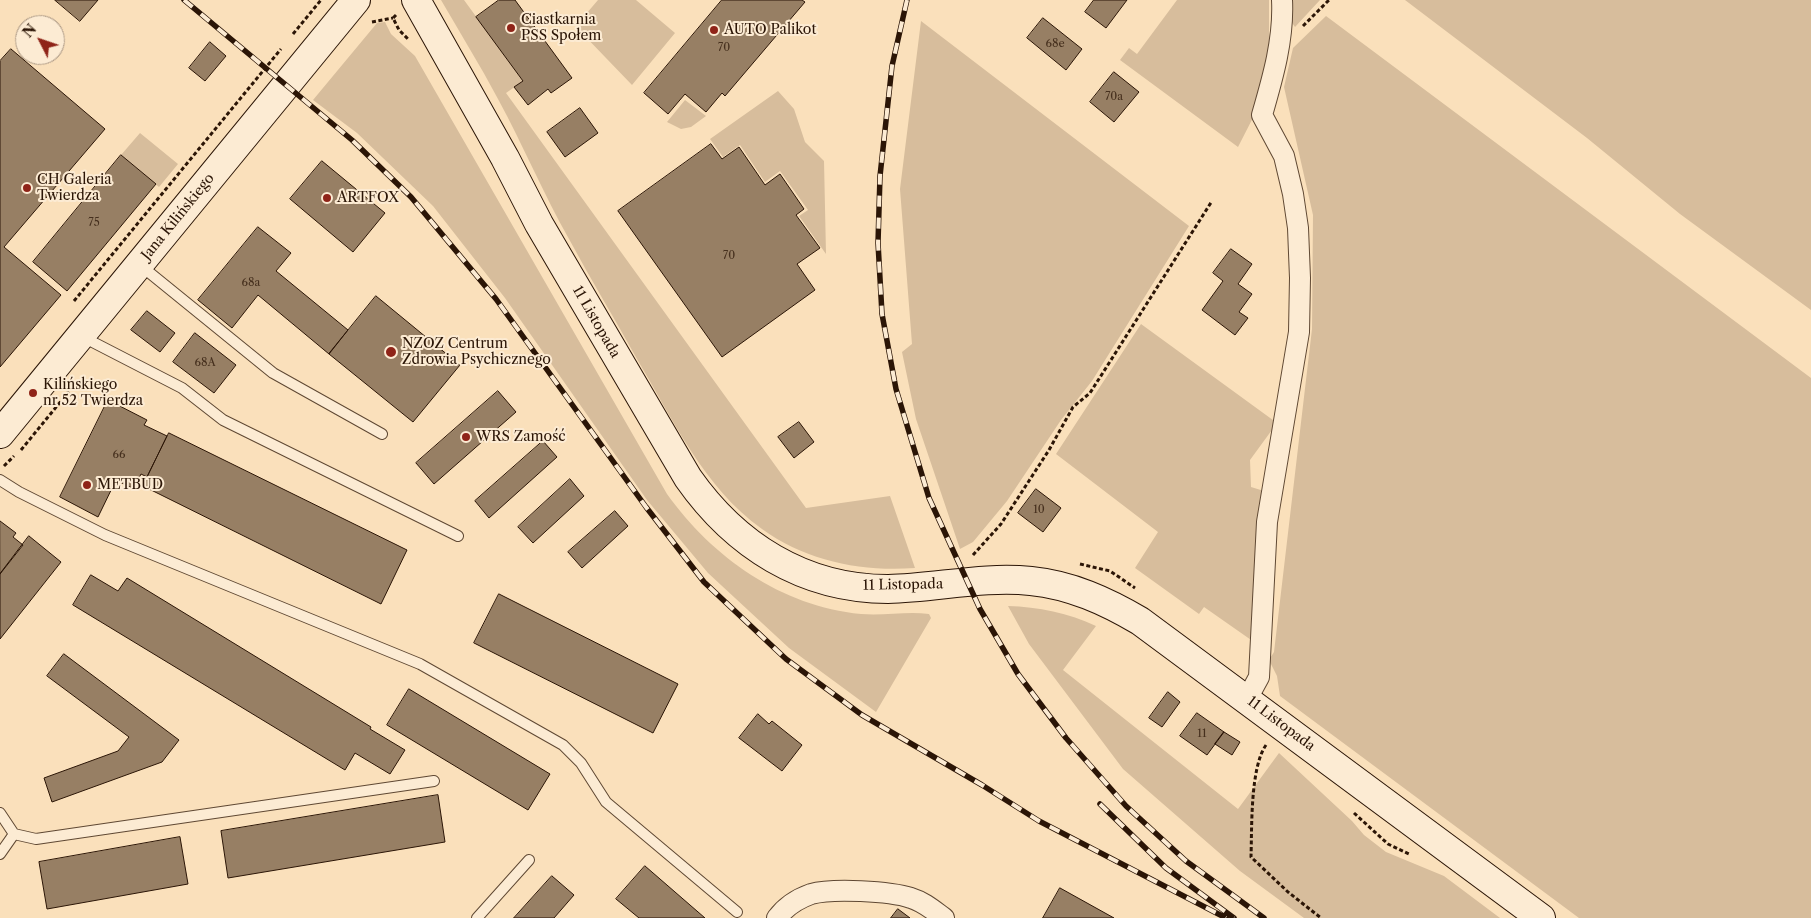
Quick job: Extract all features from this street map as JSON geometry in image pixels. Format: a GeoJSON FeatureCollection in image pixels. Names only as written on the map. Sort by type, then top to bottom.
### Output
{"type":"FeatureCollection","features":[{"type":"Feature","properties":{"kind":"street","name":"Jana Kilińskiego"},"geometry":{"type":"LineString","coordinates":[[0,434],[356,0]]}},
{"type":"Feature","properties":{"kind":"street"},"geometry":{"type":"LineString","coordinates":[[1247,699],[1259,677],[1267,522],[1299,332],[1299,236],[1293,194],[1284,156],[1262,115],[1278,51],[1283,20],[1282,0]]}},
{"type":"Feature","properties":{"kind":"street","name":"11 Listopada"},"geometry":{"type":"LineString","coordinates":[[407,7],[505,158],[539,224],[688,478],[720,519],[766,555],[807,575],[828,581],[859,587],[887,589],[1006,580],[1042,583],[1067,588],[1102,600],[1140,621],[1540,918]]}},
{"type":"Feature","properties":{"kind":"street"},"geometry":{"type":"LineString","coordinates":[[777,918],[787,906],[813,894],[864,892],[888,893],[913,898],[926,904],[944,918]]}},
{"type":"Feature","properties":{"kind":"lane"},"geometry":{"type":"LineString","coordinates":[[139,264],[273,373],[382,434]]}},
{"type":"Feature","properties":{"kind":"lane"},"geometry":{"type":"LineString","coordinates":[[80,336],[182,388],[223,420],[458,536]]}},
{"type":"Feature","properties":{"kind":"lane"},"geometry":{"type":"LineString","coordinates":[[0,480],[19,492],[104,535],[420,664],[563,745],[581,763],[606,802],[737,912]]}},
{"type":"Feature","properties":{"kind":"lane"},"geometry":{"type":"LineString","coordinates":[[0,813],[14,834],[36,839],[434,781]]}},
{"type":"Feature","properties":{"kind":"lane"},"geometry":{"type":"LineString","coordinates":[[0,854],[14,834]]}},
{"type":"Feature","properties":{"kind":"lane"},"geometry":{"type":"LineString","coordinates":[[478,918],[529,860]]}},
{"type":"Feature","properties":{"kind":"path"},"geometry":{"type":"LineString","coordinates":[[315,7],[321,0]]}},
{"type":"Feature","properties":{"kind":"path"},"geometry":{"type":"LineString","coordinates":[[407,7],[393,18],[399,30],[411,43]]}},
{"type":"Feature","properties":{"kind":"path"},"geometry":{"type":"LineString","coordinates":[[70,306],[286,42]]}},
{"type":"Feature","properties":{"kind":"path"},"geometry":{"type":"LineString","coordinates":[[974,582],[968,561],[1001,524],[1049,450],[1073,406],[1090,393],[1212,200]]}},
{"type":"Feature","properties":{"kind":"path"},"geometry":{"type":"LineString","coordinates":[[1076,563],[1110,571],[1138,590]]}},
{"type":"Feature","properties":{"kind":"path"},"geometry":{"type":"LineString","coordinates":[[1271,739],[1261,752],[1254,786],[1251,857],[1288,892],[1321,918]]}},
{"type":"Feature","properties":{"kind":"path"},"geometry":{"type":"LineString","coordinates":[[1350,808],[1388,844],[1414,856]]}},
{"type":"Feature","properties":{"kind":"shaded area"},"geometry":{"type":"Polygon","coordinates":[[[441,0],[464,0],[523,81],[506,93],[806,508],[890,496],[915,568],[895,569],[854,566],[835,562],[797,549],[762,529],[741,512],[706,473],[677,428],[594,284],[560,222],[498,99],[441,0]]]}},
{"type":"Feature","properties":{"kind":"shaded area"},"geometry":{"type":"Polygon","coordinates":[[[598,0],[636,0],[675,33],[632,85],[580,31],[580,21],[598,0]]]}},
{"type":"Feature","properties":{"kind":"shaded area"},"geometry":{"type":"Polygon","coordinates":[[[1177,0],[1269,0],[1269,57],[1260,104],[1238,147],[1120,60],[1129,48],[1137,54],[1177,0]]]}},
{"type":"Feature","properties":{"kind":"shaded area"},"geometry":{"type":"Polygon","coordinates":[[[1287,0],[1320,0],[1295,27],[1288,17],[1287,0]]]}},
{"type":"Feature","properties":{"kind":"shaded area"},"geometry":{"type":"Polygon","coordinates":[[[1405,0],[1811,0],[1811,310],[1680,214],[1587,138],[1405,0]]]}},
{"type":"Feature","properties":{"kind":"shaded area"},"geometry":{"type":"Polygon","coordinates":[[[1326,16],[1811,378],[1811,918],[1579,918],[1280,696],[1277,676],[1269,660],[1274,652],[1312,329],[1313,215],[1284,87],[1293,48],[1326,16]]]}},
{"type":"Feature","properties":{"kind":"shaded area"},"geometry":{"type":"Polygon","coordinates":[[[921,21],[1189,226],[1092,381],[1061,420],[1007,501],[973,542],[960,549],[916,419],[902,352],[912,344],[900,189],[921,21]]]}},
{"type":"Feature","properties":{"kind":"shaded area"},"geometry":{"type":"Polygon","coordinates":[[[385,22],[391,34],[415,56],[667,494],[705,539],[751,575],[803,601],[861,614],[929,614],[931,618],[876,712],[789,648],[708,573],[647,500],[505,298],[433,206],[357,133],[313,100],[377,23],[385,22]]]}},
{"type":"Feature","properties":{"kind":"shaded area"},"geometry":{"type":"Polygon","coordinates":[[[778,91],[794,109],[805,142],[824,161],[826,254],[799,216],[808,210],[780,171],[765,182],[740,145],[723,157],[710,139],[778,91]]]}},
{"type":"Feature","properties":{"kind":"shaded area"},"geometry":{"type":"Polygon","coordinates":[[[685,100],[706,116],[691,127],[681,129],[667,122],[685,100]]]}},
{"type":"Feature","properties":{"kind":"shaded area"},"geometry":{"type":"Polygon","coordinates":[[[140,133],[178,164],[159,187],[121,155],[140,133]]]}},
{"type":"Feature","properties":{"kind":"shaded area"},"geometry":{"type":"Polygon","coordinates":[[[1141,324],[1277,423],[1250,460],[1251,487],[1264,491],[1254,642],[1204,607],[1199,614],[1135,568],[1158,532],[1056,454],[1141,324]]]}},
{"type":"Feature","properties":{"kind":"shaded area"},"geometry":{"type":"Polygon","coordinates":[[[1008,606],[1053,612],[1096,626],[1063,670],[1238,809],[1279,753],[1352,821],[1364,835],[1386,852],[1444,876],[1500,918],[1304,918],[1240,871],[1123,769],[1029,644],[1008,606]]]}},
{"type":"Feature","properties":{"kind":"building"},"geometry":{"type":"Polygon","coordinates":[[[55,0],[98,0],[80,21],[55,0]]]}},
{"type":"Feature","properties":{"kind":"building"},"geometry":{"type":"Polygon","coordinates":[[[499,0],[515,0],[572,78],[551,93],[548,89],[528,105],[514,87],[523,81],[476,17],[499,0]]]}},
{"type":"Feature","properties":{"kind":"building"},"geometry":{"type":"Polygon","coordinates":[[[722,0],[802,0],[805,2],[725,96],[722,93],[706,112],[685,94],[668,114],[644,93],[722,0]]]}},
{"type":"Feature","properties":{"kind":"building"},"geometry":{"type":"Polygon","coordinates":[[[1094,0],[1127,0],[1106,28],[1085,12],[1094,0]]]}},
{"type":"Feature","properties":{"kind":"building"},"geometry":{"type":"Polygon","coordinates":[[[1043,18],[1082,49],[1066,70],[1027,38],[1043,18]]]}},
{"type":"Feature","properties":{"kind":"building"},"geometry":{"type":"Polygon","coordinates":[[[210,42],[226,56],[205,81],[189,68],[210,42]]]}},
{"type":"Feature","properties":{"kind":"building","name":"CH Galeria Twierdza"},"geometry":{"type":"Polygon","coordinates":[[[11,49],[15,52],[15,65],[30,65],[105,129],[4,247],[61,295],[0,367],[0,61],[11,49]]]}},
{"type":"Feature","properties":{"kind":"building"},"geometry":{"type":"Polygon","coordinates":[[[1114,72],[1139,92],[1114,122],[1090,102],[1114,72]]]}},
{"type":"Feature","properties":{"kind":"building"},"geometry":{"type":"Polygon","coordinates":[[[580,108],[598,133],[565,157],[547,132],[580,108]]]}},
{"type":"Feature","properties":{"kind":"building"},"geometry":{"type":"Polygon","coordinates":[[[711,144],[722,159],[739,147],[765,185],[780,174],[804,209],[796,215],[820,248],[797,264],[815,290],[722,357],[618,211],[711,144]]]}},
{"type":"Feature","properties":{"kind":"building"},"geometry":{"type":"Polygon","coordinates":[[[121,155],[156,184],[67,291],[33,262],[121,155]]]}},
{"type":"Feature","properties":{"kind":"building"},"geometry":{"type":"Polygon","coordinates":[[[322,161],[385,213],[353,252],[290,199],[322,161]]]}},
{"type":"Feature","properties":{"kind":"building"},"geometry":{"type":"Polygon","coordinates":[[[258,227],[291,253],[276,271],[348,330],[329,354],[258,295],[232,328],[198,300],[258,227]]]}},
{"type":"Feature","properties":{"kind":"building"},"geometry":{"type":"Polygon","coordinates":[[[1231,249],[1252,264],[1238,284],[1252,294],[1239,312],[1248,318],[1235,335],[1202,310],[1223,281],[1213,273],[1231,249]]]}},
{"type":"Feature","properties":{"kind":"building"},"geometry":{"type":"Polygon","coordinates":[[[376,296],[460,365],[413,422],[329,354],[376,296]]]}},
{"type":"Feature","properties":{"kind":"building"},"geometry":{"type":"Polygon","coordinates":[[[147,311],[175,333],[160,352],[131,330],[147,311]]]}},
{"type":"Feature","properties":{"kind":"building"},"geometry":{"type":"Polygon","coordinates":[[[195,333],[236,365],[214,393],[173,362],[195,333]]]}},
{"type":"Feature","properties":{"kind":"building","name":"WRS Zamość"},"geometry":{"type":"Polygon","coordinates":[[[498,391],[516,412],[434,484],[416,463],[498,391]]]}},
{"type":"Feature","properties":{"kind":"building"},"geometry":{"type":"Polygon","coordinates":[[[108,400],[147,420],[144,425],[167,436],[147,477],[141,474],[134,489],[116,480],[98,517],[60,497],[108,400]]]}},
{"type":"Feature","properties":{"kind":"building"},"geometry":{"type":"Polygon","coordinates":[[[799,422],[814,442],[794,458],[778,437],[799,422]]]}},
{"type":"Feature","properties":{"kind":"building"},"geometry":{"type":"Polygon","coordinates":[[[169,433],[407,550],[381,604],[143,486],[169,433]]]}},
{"type":"Feature","properties":{"kind":"building"},"geometry":{"type":"Polygon","coordinates":[[[543,441],[557,457],[489,518],[475,501],[543,441]]]}},
{"type":"Feature","properties":{"kind":"building"},"geometry":{"type":"Polygon","coordinates":[[[570,479],[584,496],[533,543],[518,527],[570,479]]]}},
{"type":"Feature","properties":{"kind":"building"},"geometry":{"type":"Polygon","coordinates":[[[1036,489],[1061,508],[1043,532],[1018,513],[1036,489]]]}},
{"type":"Feature","properties":{"kind":"building"},"geometry":{"type":"Polygon","coordinates":[[[615,511],[628,526],[582,568],[568,552],[615,511]]]}},
{"type":"Feature","properties":{"kind":"building"},"geometry":{"type":"Polygon","coordinates":[[[0,521],[16,533],[13,537],[23,545],[0,574],[0,521]]]}},
{"type":"Feature","properties":{"kind":"building"},"geometry":{"type":"Polygon","coordinates":[[[29,536],[61,562],[0,639],[0,574],[29,536]]]}},
{"type":"Feature","properties":{"kind":"building"},"geometry":{"type":"Polygon","coordinates":[[[91,575],[118,591],[127,578],[371,727],[370,729],[405,750],[390,774],[355,753],[345,770],[73,605],[91,575]]]}},
{"type":"Feature","properties":{"kind":"building"},"geometry":{"type":"Polygon","coordinates":[[[499,594],[678,684],[653,733],[474,643],[499,594]]]}},
{"type":"Feature","properties":{"kind":"building"},"geometry":{"type":"Polygon","coordinates":[[[64,654],[179,740],[162,762],[52,802],[44,778],[118,751],[129,737],[47,676],[64,654]]]}},
{"type":"Feature","properties":{"kind":"building"},"geometry":{"type":"Polygon","coordinates":[[[409,689],[550,774],[528,810],[387,725],[409,689]]]}},
{"type":"Feature","properties":{"kind":"building"},"geometry":{"type":"Polygon","coordinates":[[[1168,692],[1180,702],[1162,727],[1149,718],[1168,692]]]}},
{"type":"Feature","properties":{"kind":"building"},"geometry":{"type":"Polygon","coordinates":[[[1197,713],[1224,732],[1207,755],[1180,736],[1197,713]]]}},
{"type":"Feature","properties":{"kind":"building"},"geometry":{"type":"Polygon","coordinates":[[[758,714],[769,724],[772,721],[802,745],[782,771],[739,738],[758,714]]]}},
{"type":"Feature","properties":{"kind":"building"},"geometry":{"type":"Polygon","coordinates":[[[1224,732],[1240,742],[1232,755],[1215,744],[1224,732]]]}},
{"type":"Feature","properties":{"kind":"building"},"geometry":{"type":"Polygon","coordinates":[[[438,795],[445,842],[228,878],[221,831],[438,795]]]}},
{"type":"Feature","properties":{"kind":"building"},"geometry":{"type":"Polygon","coordinates":[[[180,837],[188,884],[47,909],[39,862],[180,837]]]}},
{"type":"Feature","properties":{"kind":"building"},"geometry":{"type":"Polygon","coordinates":[[[645,866],[705,918],[639,918],[616,899],[645,866]]]}},
{"type":"Feature","properties":{"kind":"building"},"geometry":{"type":"Polygon","coordinates":[[[552,876],[574,895],[554,918],[514,918],[552,876]]]}},
{"type":"Feature","properties":{"kind":"building"},"geometry":{"type":"Polygon","coordinates":[[[1060,888],[1114,918],[1043,918],[1060,888]]]}},
{"type":"Feature","properties":{"kind":"building"},"geometry":{"type":"Polygon","coordinates":[[[898,909],[910,918],[891,918],[898,909]]]}},
{"type":"Feature","properties":{"kind":"railway"},"geometry":{"type":"LineString","coordinates":[[184,0],[352,140],[411,197],[496,299],[646,507],[704,582],[786,659],[862,715],[982,785],[1039,821],[1226,918]]}},
{"type":"Feature","properties":{"kind":"railway"},"geometry":{"type":"LineString","coordinates":[[907,0],[892,66],[880,176],[878,243],[882,314],[896,389],[929,498],[980,609],[1018,674],[1066,738],[1126,806],[1186,861],[1264,918]]}},
{"type":"Feature","properties":{"kind":"railway"},"geometry":{"type":"LineString","coordinates":[[1100,804],[1166,868],[1234,918]]}},
{"type":"Feature","properties":{"kind":"place","name":"Ciastkarnia PSS Społem"},"geometry":{"type":"Point","coordinates":[511,28]}},
{"type":"Feature","properties":{"kind":"place","name":"AUTO Palikot"},"geometry":{"type":"Point","coordinates":[714,30]}},
{"type":"Feature","properties":{"kind":"place","name":"CH Galeria Twierdza"},"geometry":{"type":"Point","coordinates":[27,188]}},
{"type":"Feature","properties":{"kind":"place","name":"ARTFOX"},"geometry":{"type":"Point","coordinates":[327,198]}},
{"type":"Feature","properties":{"kind":"place","name":"NZOZ Centrum Zdrowia Psychicznego"},"geometry":{"type":"Point","coordinates":[391,352]}},
{"type":"Feature","properties":{"kind":"place","name":"Kilińskiego nr 52 Twierdza"},"geometry":{"type":"Point","coordinates":[33,393]}},
{"type":"Feature","properties":{"kind":"place","name":"WRS Zamość"},"geometry":{"type":"Point","coordinates":[466,437]}},
{"type":"Feature","properties":{"kind":"place","name":"METBUD"},"geometry":{"type":"Point","coordinates":[87,485]}}]}
